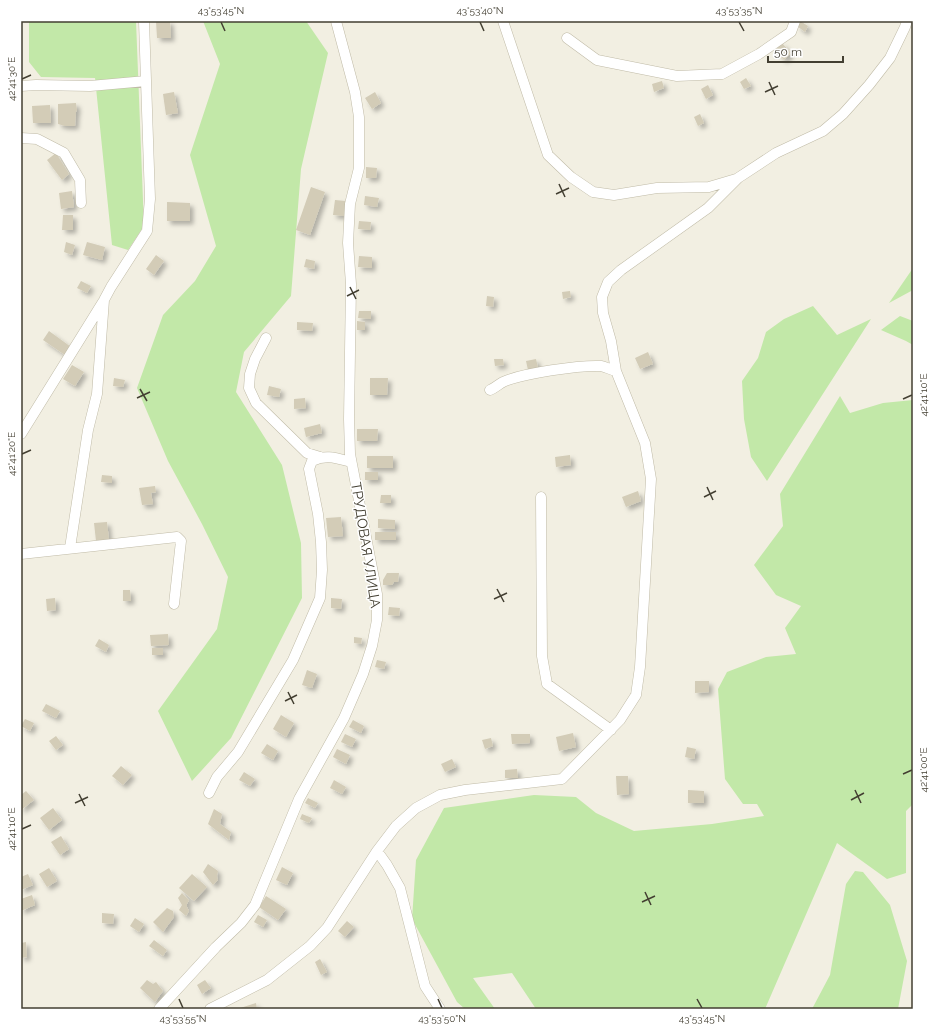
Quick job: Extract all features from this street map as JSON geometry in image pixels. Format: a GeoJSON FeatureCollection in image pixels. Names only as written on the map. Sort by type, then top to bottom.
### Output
{"type":"FeatureCollection","features":[{"type":"Feature","properties":{"kind":"street"},"geometry":{"type":"LineString","coordinates":[[21,434],[147,231],[150,199],[144,21]]}},
{"type":"Feature","properties":{"kind":"street","name":"ТРУДОВАЯ УЛИЦА"},"geometry":{"type":"LineString","coordinates":[[159,1009],[241,922],[255,905],[299,799],[344,718],[363,674],[372,646],[377,620],[377,594],[350,454],[349,419],[351,284],[348,243],[350,204],[359,168],[359,117],[355,92],[336,21]]}},
{"type":"Feature","properties":{"kind":"street"},"geometry":{"type":"LineString","coordinates":[[503,21],[548,155],[571,177],[593,192],[614,195],[657,188],[709,187],[738,178]]}},
{"type":"Feature","properties":{"kind":"street"},"geometry":{"type":"LineString","coordinates":[[567,38],[597,60],[677,76],[722,74],[759,54],[791,32],[795,21]]}},
{"type":"Feature","properties":{"kind":"street"},"geometry":{"type":"LineString","coordinates":[[210,1009],[267,980],[310,946],[327,928],[377,851],[396,826],[416,808],[440,796],[464,790],[562,779],[620,720],[636,695],[640,667],[651,479],[645,443],[616,371],[611,341],[603,313],[602,296],[608,282],[621,270],[708,208],[738,178],[776,153],[823,131],[843,114],[870,85],[890,58],[905,27],[906,21]]}},
{"type":"Feature","properties":{"kind":"street"},"geometry":{"type":"LineString","coordinates":[[21,86],[90,86],[146,81]]}},
{"type":"Feature","properties":{"kind":"street"},"geometry":{"type":"LineString","coordinates":[[21,138],[38,139],[64,153],[80,180],[81,204]]}},
{"type":"Feature","properties":{"kind":"street"},"geometry":{"type":"LineString","coordinates":[[70,548],[88,430],[97,394],[104,300]]}},
{"type":"Feature","properties":{"kind":"street"},"geometry":{"type":"LineString","coordinates":[[266,338],[255,359],[250,374],[249,388],[256,403],[307,453],[320,457],[330,457],[352,462]]}},
{"type":"Feature","properties":{"kind":"street"},"geometry":{"type":"LineString","coordinates":[[490,390],[504,382],[521,376],[541,372],[586,366],[603,366],[616,371]]}},
{"type":"Feature","properties":{"kind":"street"},"geometry":{"type":"LineString","coordinates":[[209,793],[217,777],[238,752],[293,660],[320,598],[322,570],[321,542],[318,514],[309,470],[312,461],[320,457]]}},
{"type":"Feature","properties":{"kind":"street"},"geometry":{"type":"LineString","coordinates":[[541,497],[542,656],[547,684],[611,730]]}},
{"type":"Feature","properties":{"kind":"street"},"geometry":{"type":"LineString","coordinates":[[21,554],[177,537],[181,541],[174,604]]}},
{"type":"Feature","properties":{"kind":"street"},"geometry":{"type":"LineString","coordinates":[[377,851],[400,888],[425,986],[440,1009]]}},
{"type":"Feature","properties":{"kind":"green space"},"geometry":{"type":"Polygon","coordinates":[[[29,21],[136,21],[144,226],[128,250],[112,245],[95,78],[41,77],[29,62],[29,21]]]}},
{"type":"Feature","properties":{"kind":"green space"},"geometry":{"type":"Polygon","coordinates":[[[203,21],[306,21],[328,53],[301,169],[291,296],[244,352],[236,392],[282,465],[301,543],[302,598],[231,738],[192,781],[158,711],[217,629],[228,577],[202,524],[168,461],[137,388],[163,315],[195,281],[216,246],[190,155],[220,64],[203,21]]]}},
{"type":"Feature","properties":{"kind":"green space"},"geometry":{"type":"Polygon","coordinates":[[[913,268],[913,290],[889,303],[913,268]]]}},
{"type":"Feature","properties":{"kind":"green space"},"geometry":{"type":"Polygon","coordinates":[[[813,306],[837,335],[871,319],[767,481],[751,457],[744,419],[742,381],[758,358],[766,332],[784,319],[813,306]]]}},
{"type":"Feature","properties":{"kind":"green space"},"geometry":{"type":"Polygon","coordinates":[[[900,316],[913,321],[913,345],[881,330],[900,316]]]}},
{"type":"Feature","properties":{"kind":"green space"},"geometry":{"type":"Polygon","coordinates":[[[840,396],[850,413],[883,403],[913,400],[913,804],[906,811],[906,873],[887,879],[837,843],[765,1009],[536,1009],[512,973],[473,978],[495,1009],[465,1009],[457,1002],[412,919],[416,860],[444,808],[534,795],[576,797],[596,813],[634,831],[712,824],[764,816],[757,804],[743,804],[725,779],[718,689],[727,672],[766,657],[796,654],[785,628],[801,606],[776,595],[754,565],[783,526],[780,494],[840,396]]]}},
{"type":"Feature","properties":{"kind":"green space"},"geometry":{"type":"Polygon","coordinates":[[[855,871],[863,872],[890,905],[907,961],[898,1009],[812,1009],[830,975],[846,884],[855,871]]]}},
{"type":"Feature","properties":{"kind":"building"},"geometry":{"type":"Polygon","coordinates":[[[156,21],[170,21],[171,38],[157,38],[156,21]]]}},
{"type":"Feature","properties":{"kind":"building"},"geometry":{"type":"Polygon","coordinates":[[[800,21],[808,26],[805,32],[797,26],[800,21]]]}},
{"type":"Feature","properties":{"kind":"building"},"geometry":{"type":"Polygon","coordinates":[[[782,43],[791,53],[784,60],[775,50],[782,43]]]}},
{"type":"Feature","properties":{"kind":"building"},"geometry":{"type":"Polygon","coordinates":[[[746,78],[751,86],[744,89],[740,82],[746,78]]]}},
{"type":"Feature","properties":{"kind":"building"},"geometry":{"type":"Polygon","coordinates":[[[662,81],[664,88],[654,92],[652,84],[662,81]]]}},
{"type":"Feature","properties":{"kind":"building"},"geometry":{"type":"Polygon","coordinates":[[[708,85],[713,95],[706,99],[701,89],[708,85]]]}},
{"type":"Feature","properties":{"kind":"building"},"geometry":{"type":"Polygon","coordinates":[[[174,92],[178,113],[166,115],[163,94],[174,92]]]}},
{"type":"Feature","properties":{"kind":"building"},"geometry":{"type":"Polygon","coordinates":[[[375,92],[381,103],[372,109],[365,98],[375,92]]]}},
{"type":"Feature","properties":{"kind":"building"},"geometry":{"type":"Polygon","coordinates":[[[76,103],[77,110],[75,126],[58,124],[58,104],[76,103]]]}},
{"type":"Feature","properties":{"kind":"building"},"geometry":{"type":"Polygon","coordinates":[[[50,105],[51,123],[33,123],[32,106],[50,105]]]}},
{"type":"Feature","properties":{"kind":"building"},"geometry":{"type":"Polygon","coordinates":[[[700,114],[704,123],[698,126],[694,117],[700,114]]]}},
{"type":"Feature","properties":{"kind":"building"},"geometry":{"type":"Polygon","coordinates":[[[56,153],[69,174],[62,180],[47,160],[56,153]]]}},
{"type":"Feature","properties":{"kind":"building"},"geometry":{"type":"Polygon","coordinates":[[[366,167],[377,168],[376,178],[366,178],[366,167]]]}},
{"type":"Feature","properties":{"kind":"building"},"geometry":{"type":"Polygon","coordinates":[[[311,187],[325,192],[310,235],[296,230],[311,187]]]}},
{"type":"Feature","properties":{"kind":"building"},"geometry":{"type":"Polygon","coordinates":[[[72,191],[74,207],[61,209],[59,193],[72,191]]]}},
{"type":"Feature","properties":{"kind":"building"},"geometry":{"type":"Polygon","coordinates":[[[365,196],[379,198],[377,207],[364,205],[365,196]]]}},
{"type":"Feature","properties":{"kind":"building"},"geometry":{"type":"Polygon","coordinates":[[[335,200],[346,201],[344,216],[333,215],[335,200]]]}},
{"type":"Feature","properties":{"kind":"building"},"geometry":{"type":"Polygon","coordinates":[[[167,202],[190,203],[190,221],[167,221],[167,202]]]}},
{"type":"Feature","properties":{"kind":"building"},"geometry":{"type":"Polygon","coordinates":[[[63,215],[73,215],[73,230],[62,230],[63,215]]]}},
{"type":"Feature","properties":{"kind":"building"},"geometry":{"type":"Polygon","coordinates":[[[359,221],[371,222],[370,230],[358,229],[359,221]]]}},
{"type":"Feature","properties":{"kind":"building"},"geometry":{"type":"Polygon","coordinates":[[[66,242],[75,245],[72,255],[64,252],[66,242]]]}},
{"type":"Feature","properties":{"kind":"building"},"geometry":{"type":"Polygon","coordinates":[[[87,242],[105,247],[102,260],[83,255],[87,242]]]}},
{"type":"Feature","properties":{"kind":"building"},"geometry":{"type":"Polygon","coordinates":[[[156,255],[164,261],[154,275],[146,269],[156,255]]]}},
{"type":"Feature","properties":{"kind":"building"},"geometry":{"type":"Polygon","coordinates":[[[359,256],[372,257],[372,268],[358,267],[359,256]]]}},
{"type":"Feature","properties":{"kind":"building"},"geometry":{"type":"Polygon","coordinates":[[[306,259],[315,261],[314,269],[304,267],[306,259]]]}},
{"type":"Feature","properties":{"kind":"building"},"geometry":{"type":"Polygon","coordinates":[[[81,281],[91,286],[87,293],[77,288],[81,281]]]}},
{"type":"Feature","properties":{"kind":"building"},"geometry":{"type":"Polygon","coordinates":[[[570,291],[571,297],[563,299],[562,292],[570,291]]]}},
{"type":"Feature","properties":{"kind":"building"},"geometry":{"type":"Polygon","coordinates":[[[487,296],[494,297],[493,307],[486,306],[487,296]]]}},
{"type":"Feature","properties":{"kind":"building"},"geometry":{"type":"Polygon","coordinates":[[[359,311],[371,311],[371,319],[358,318],[359,311]]]}},
{"type":"Feature","properties":{"kind":"building"},"geometry":{"type":"Polygon","coordinates":[[[357,321],[365,322],[365,330],[357,330],[357,321]]]}},
{"type":"Feature","properties":{"kind":"building"},"geometry":{"type":"Polygon","coordinates":[[[297,322],[313,323],[312,331],[297,330],[297,322]]]}},
{"type":"Feature","properties":{"kind":"building"},"geometry":{"type":"Polygon","coordinates":[[[49,331],[71,347],[65,355],[43,340],[49,331]]]}},
{"type":"Feature","properties":{"kind":"building"},"geometry":{"type":"Polygon","coordinates":[[[648,352],[653,364],[640,369],[635,358],[648,352]]]}},
{"type":"Feature","properties":{"kind":"building"},"geometry":{"type":"Polygon","coordinates":[[[494,359],[503,359],[504,365],[495,366],[494,359]]]}},
{"type":"Feature","properties":{"kind":"building"},"geometry":{"type":"Polygon","coordinates":[[[536,359],[538,368],[528,370],[526,361],[536,359]]]}},
{"type":"Feature","properties":{"kind":"building"},"geometry":{"type":"Polygon","coordinates":[[[72,365],[84,372],[75,386],[63,379],[72,365]]]}},
{"type":"Feature","properties":{"kind":"building"},"geometry":{"type":"Polygon","coordinates":[[[114,378],[125,380],[123,387],[113,386],[114,378]]]}},
{"type":"Feature","properties":{"kind":"building"},"geometry":{"type":"Polygon","coordinates":[[[370,378],[388,378],[387,395],[370,395],[370,378]]]}},
{"type":"Feature","properties":{"kind":"building"},"geometry":{"type":"Polygon","coordinates":[[[269,386],[281,389],[279,397],[267,395],[269,386]]]}},
{"type":"Feature","properties":{"kind":"building"},"geometry":{"type":"Polygon","coordinates":[[[305,398],[306,408],[294,409],[294,399],[305,398]]]}},
{"type":"Feature","properties":{"kind":"building"},"geometry":{"type":"Polygon","coordinates":[[[320,424],[322,433],[306,437],[304,428],[320,424]]]}},
{"type":"Feature","properties":{"kind":"building"},"geometry":{"type":"Polygon","coordinates":[[[357,429],[378,429],[377,441],[357,441],[357,429]]]}},
{"type":"Feature","properties":{"kind":"building"},"geometry":{"type":"Polygon","coordinates":[[[570,455],[571,465],[556,467],[555,457],[570,455]]]}},
{"type":"Feature","properties":{"kind":"building"},"geometry":{"type":"Polygon","coordinates":[[[367,456],[393,456],[393,468],[367,468],[367,456]]]}},
{"type":"Feature","properties":{"kind":"building"},"geometry":{"type":"Polygon","coordinates":[[[365,472],[378,472],[378,480],[365,480],[365,472]]]}},
{"type":"Feature","properties":{"kind":"building"},"geometry":{"type":"Polygon","coordinates":[[[102,475],[112,476],[112,483],[101,482],[102,475]]]}},
{"type":"Feature","properties":{"kind":"building"},"geometry":{"type":"Polygon","coordinates":[[[155,486],[156,492],[151,493],[153,504],[142,505],[139,488],[155,486]]]}},
{"type":"Feature","properties":{"kind":"building"},"geometry":{"type":"Polygon","coordinates":[[[638,491],[641,501],[626,507],[622,497],[638,491]]]}},
{"type":"Feature","properties":{"kind":"building"},"geometry":{"type":"Polygon","coordinates":[[[381,495],[391,495],[391,503],[380,503],[381,495]]]}},
{"type":"Feature","properties":{"kind":"building"},"geometry":{"type":"Polygon","coordinates":[[[341,517],[343,536],[328,537],[326,518],[341,517]]]}},
{"type":"Feature","properties":{"kind":"building"},"geometry":{"type":"Polygon","coordinates":[[[378,519],[395,520],[395,529],[378,528],[378,519]]]}},
{"type":"Feature","properties":{"kind":"building"},"geometry":{"type":"Polygon","coordinates":[[[107,522],[109,540],[96,541],[94,523],[107,522]]]}},
{"type":"Feature","properties":{"kind":"building"},"geometry":{"type":"Polygon","coordinates":[[[375,532],[396,532],[396,540],[375,540],[375,532]]]}},
{"type":"Feature","properties":{"kind":"building"},"geometry":{"type":"Polygon","coordinates":[[[387,573],[399,573],[398,582],[394,582],[392,585],[383,585],[383,580],[387,573]]]}},
{"type":"Feature","properties":{"kind":"building"},"geometry":{"type":"Polygon","coordinates":[[[123,590],[130,590],[131,601],[123,601],[123,590]]]}},
{"type":"Feature","properties":{"kind":"building"},"geometry":{"type":"Polygon","coordinates":[[[55,598],[56,610],[47,611],[46,599],[55,598]]]}},
{"type":"Feature","properties":{"kind":"building"},"geometry":{"type":"Polygon","coordinates":[[[331,598],[342,599],[341,609],[331,608],[331,598]]]}},
{"type":"Feature","properties":{"kind":"building"},"geometry":{"type":"Polygon","coordinates":[[[389,607],[400,608],[399,616],[388,615],[389,607]]]}},
{"type":"Feature","properties":{"kind":"building"},"geometry":{"type":"Polygon","coordinates":[[[168,634],[169,645],[151,646],[150,635],[168,634]]]}},
{"type":"Feature","properties":{"kind":"building"},"geometry":{"type":"Polygon","coordinates":[[[354,637],[362,638],[361,644],[354,643],[354,637]]]}},
{"type":"Feature","properties":{"kind":"building"},"geometry":{"type":"Polygon","coordinates":[[[99,639],[109,645],[106,652],[95,646],[99,639]]]}},
{"type":"Feature","properties":{"kind":"building"},"geometry":{"type":"Polygon","coordinates":[[[152,648],[163,648],[163,655],[152,655],[152,648]]]}},
{"type":"Feature","properties":{"kind":"building"},"geometry":{"type":"Polygon","coordinates":[[[377,660],[386,662],[384,669],[375,667],[377,660]]]}},
{"type":"Feature","properties":{"kind":"building"},"geometry":{"type":"Polygon","coordinates":[[[307,670],[317,674],[312,688],[302,685],[307,670]]]}},
{"type":"Feature","properties":{"kind":"building"},"geometry":{"type":"Polygon","coordinates":[[[695,681],[709,681],[709,692],[695,693],[695,681]]]}},
{"type":"Feature","properties":{"kind":"building"},"geometry":{"type":"Polygon","coordinates":[[[46,704],[60,711],[56,718],[42,711],[46,704]]]}},
{"type":"Feature","properties":{"kind":"building"},"geometry":{"type":"Polygon","coordinates":[[[281,715],[294,723],[286,737],[273,729],[281,715]]]}},
{"type":"Feature","properties":{"kind":"building"},"geometry":{"type":"Polygon","coordinates":[[[25,719],[34,723],[30,731],[21,726],[25,719]]]}},
{"type":"Feature","properties":{"kind":"building"},"geometry":{"type":"Polygon","coordinates":[[[353,720],[364,726],[361,733],[349,727],[353,720]]]}},
{"type":"Feature","properties":{"kind":"building"},"geometry":{"type":"Polygon","coordinates":[[[573,733],[576,747],[559,751],[556,737],[573,733]]]}},
{"type":"Feature","properties":{"kind":"building"},"geometry":{"type":"Polygon","coordinates":[[[345,734],[356,739],[352,747],[341,742],[345,734]]]}},
{"type":"Feature","properties":{"kind":"building"},"geometry":{"type":"Polygon","coordinates":[[[511,734],[530,734],[530,743],[512,744],[511,734]]]}},
{"type":"Feature","properties":{"kind":"building"},"geometry":{"type":"Polygon","coordinates":[[[56,736],[63,745],[56,750],[49,741],[56,736]]]}},
{"type":"Feature","properties":{"kind":"building"},"geometry":{"type":"Polygon","coordinates":[[[491,738],[493,746],[485,749],[482,740],[491,738]]]}},
{"type":"Feature","properties":{"kind":"building"},"geometry":{"type":"Polygon","coordinates":[[[267,744],[278,751],[273,760],[261,753],[267,744]]]}},
{"type":"Feature","properties":{"kind":"building"},"geometry":{"type":"Polygon","coordinates":[[[687,747],[696,749],[694,759],[685,757],[687,747]]]}},
{"type":"Feature","properties":{"kind":"building"},"geometry":{"type":"Polygon","coordinates":[[[337,749],[350,755],[346,764],[333,757],[337,749]]]}},
{"type":"Feature","properties":{"kind":"building"},"geometry":{"type":"Polygon","coordinates":[[[452,759],[456,767],[445,772],[441,764],[452,759]]]}},
{"type":"Feature","properties":{"kind":"building"},"geometry":{"type":"Polygon","coordinates":[[[121,766],[132,775],[123,785],[112,776],[121,766]]]}},
{"type":"Feature","properties":{"kind":"building"},"geometry":{"type":"Polygon","coordinates":[[[517,769],[518,778],[505,778],[505,770],[517,769]]]}},
{"type":"Feature","properties":{"kind":"building"},"geometry":{"type":"Polygon","coordinates":[[[244,772],[255,779],[250,786],[239,780],[244,772]]]}},
{"type":"Feature","properties":{"kind":"building"},"geometry":{"type":"Polygon","coordinates":[[[616,776],[628,776],[629,794],[617,795],[616,776]]]}},
{"type":"Feature","properties":{"kind":"building"},"geometry":{"type":"Polygon","coordinates":[[[334,780],[346,787],[342,794],[330,788],[334,780]]]}},
{"type":"Feature","properties":{"kind":"building"},"geometry":{"type":"Polygon","coordinates":[[[688,790],[704,791],[704,803],[688,803],[688,790]]]}},
{"type":"Feature","properties":{"kind":"building"},"geometry":{"type":"Polygon","coordinates":[[[26,791],[34,800],[21,810],[21,795],[26,791]]]}},
{"type":"Feature","properties":{"kind":"building"},"geometry":{"type":"Polygon","coordinates":[[[308,798],[318,803],[315,808],[305,803],[308,798]]]}},
{"type":"Feature","properties":{"kind":"building"},"geometry":{"type":"Polygon","coordinates":[[[53,808],[62,820],[49,830],[40,818],[53,808]]]}},
{"type":"Feature","properties":{"kind":"building"},"geometry":{"type":"Polygon","coordinates":[[[214,809],[222,814],[220,824],[231,832],[229,840],[208,824],[214,809]]]}},
{"type":"Feature","properties":{"kind":"building"},"geometry":{"type":"Polygon","coordinates":[[[302,814],[312,818],[309,823],[300,819],[302,814]]]}},
{"type":"Feature","properties":{"kind":"building"},"geometry":{"type":"Polygon","coordinates":[[[61,836],[69,849],[60,855],[51,842],[61,836]]]}},
{"type":"Feature","properties":{"kind":"building"},"geometry":{"type":"Polygon","coordinates":[[[208,864],[218,871],[218,880],[213,885],[203,872],[208,864]]]}},
{"type":"Feature","properties":{"kind":"building"},"geometry":{"type":"Polygon","coordinates":[[[282,867],[293,873],[287,885],[276,880],[282,867]]]}},
{"type":"Feature","properties":{"kind":"building"},"geometry":{"type":"Polygon","coordinates":[[[49,868],[57,881],[47,887],[39,874],[49,868]]]}},
{"type":"Feature","properties":{"kind":"building"},"geometry":{"type":"Polygon","coordinates":[[[28,874],[33,885],[21,890],[21,877],[28,874]]]}},
{"type":"Feature","properties":{"kind":"building"},"geometry":{"type":"Polygon","coordinates":[[[192,874],[207,887],[194,901],[179,888],[192,874]]]}},
{"type":"Feature","properties":{"kind":"building"},"geometry":{"type":"Polygon","coordinates":[[[182,893],[189,900],[187,907],[189,911],[186,916],[179,910],[182,905],[178,898],[182,893]]]}},
{"type":"Feature","properties":{"kind":"building"},"geometry":{"type":"Polygon","coordinates":[[[32,895],[35,905],[21,911],[21,899],[32,895]]]}},
{"type":"Feature","properties":{"kind":"building"},"geometry":{"type":"Polygon","coordinates":[[[266,896],[286,909],[278,920],[259,907],[266,896]]]}},
{"type":"Feature","properties":{"kind":"building"},"geometry":{"type":"Polygon","coordinates":[[[167,908],[173,911],[174,917],[163,932],[153,922],[167,908]]]}},
{"type":"Feature","properties":{"kind":"building"},"geometry":{"type":"Polygon","coordinates":[[[102,913],[114,914],[113,924],[102,923],[102,913]]]}},
{"type":"Feature","properties":{"kind":"building"},"geometry":{"type":"Polygon","coordinates":[[[258,915],[267,920],[263,927],[254,922],[258,915]]]}},
{"type":"Feature","properties":{"kind":"building"},"geometry":{"type":"Polygon","coordinates":[[[135,918],[144,924],[139,932],[130,926],[135,918]]]}},
{"type":"Feature","properties":{"kind":"building"},"geometry":{"type":"Polygon","coordinates":[[[347,921],[354,927],[345,937],[338,931],[347,921]]]}},
{"type":"Feature","properties":{"kind":"building"},"geometry":{"type":"Polygon","coordinates":[[[154,940],[167,950],[163,956],[149,946],[154,940]]]}},
{"type":"Feature","properties":{"kind":"building"},"geometry":{"type":"Polygon","coordinates":[[[26,942],[27,957],[21,958],[21,943],[26,942]]]}},
{"type":"Feature","properties":{"kind":"building"},"geometry":{"type":"Polygon","coordinates":[[[320,959],[327,972],[321,975],[315,962],[320,959]]]}},
{"type":"Feature","properties":{"kind":"building"},"geometry":{"type":"Polygon","coordinates":[[[147,980],[153,984],[156,982],[163,991],[155,1002],[140,988],[147,980]]]}},
{"type":"Feature","properties":{"kind":"building"},"geometry":{"type":"Polygon","coordinates":[[[205,980],[211,988],[202,994],[197,985],[205,980]]]}},
{"type":"Feature","properties":{"kind":"building"},"geometry":{"type":"Polygon","coordinates":[[[256,1003],[257,1009],[237,1009],[256,1003]]]}}]}
